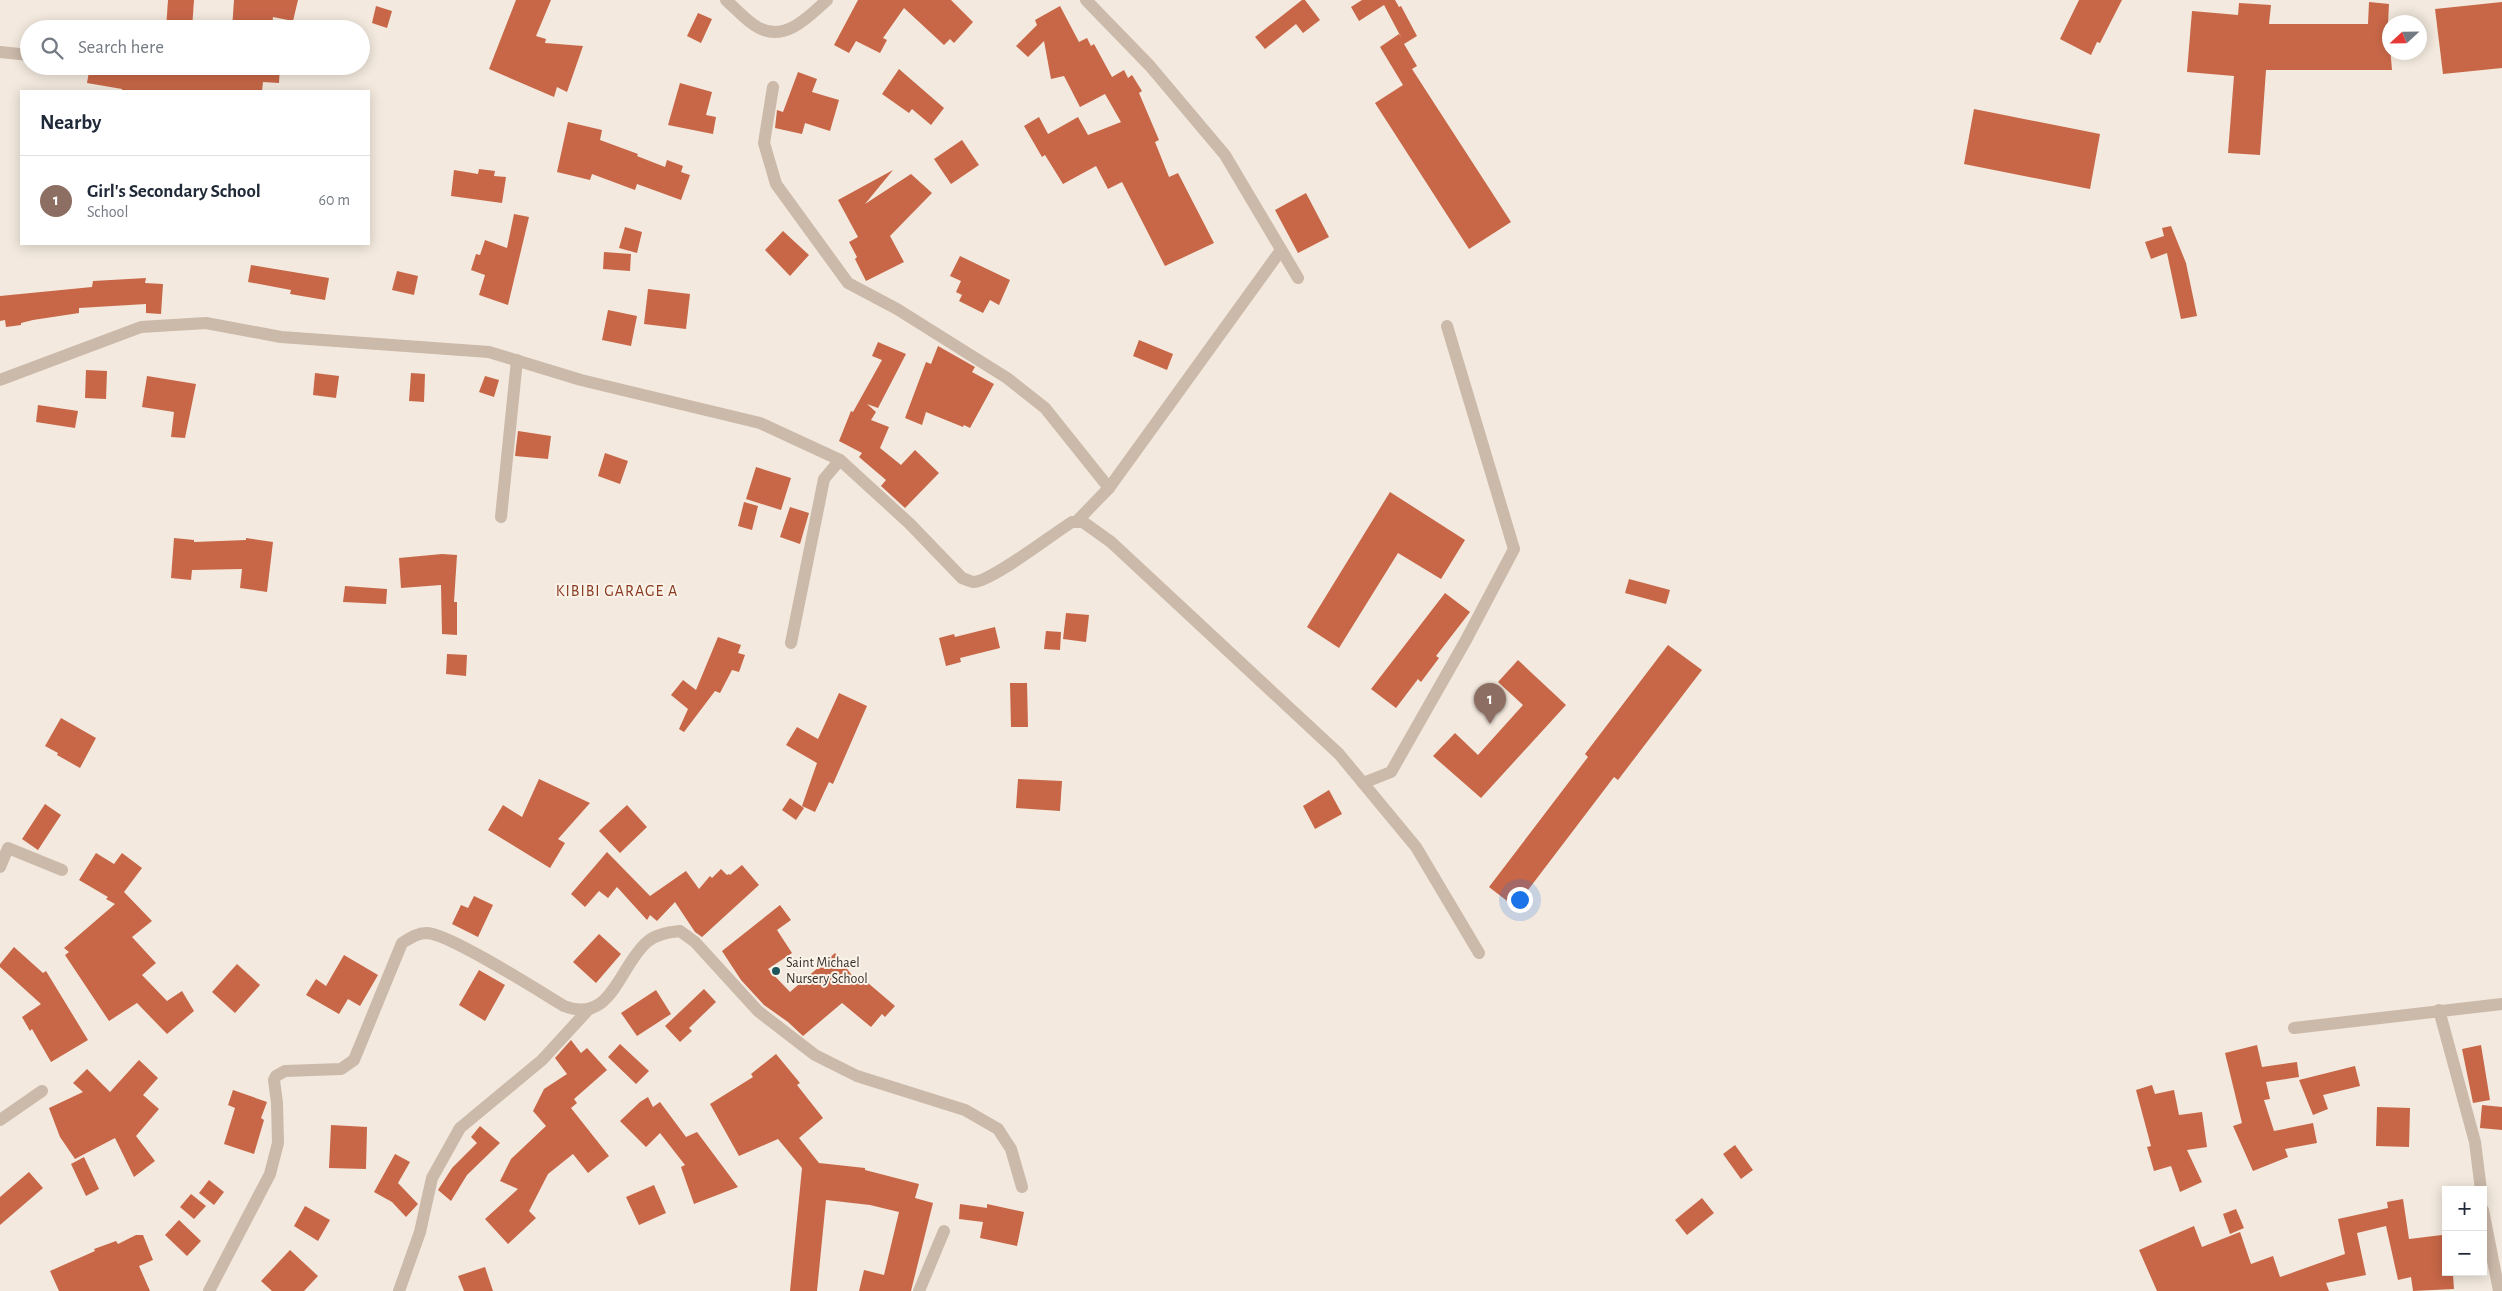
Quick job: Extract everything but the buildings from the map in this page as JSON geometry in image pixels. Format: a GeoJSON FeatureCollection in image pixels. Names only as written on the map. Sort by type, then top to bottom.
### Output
{"type":"FeatureCollection","features":[{"type":"Feature","properties":{"kind":"street"},"geometry":{"type":"LineString","coordinates":[[726,0],[758,28],[769,32],[782,32],[799,25],[827,0]]}},
{"type":"Feature","properties":{"kind":"street"},"geometry":{"type":"LineString","coordinates":[[1086,0],[1150,66],[1225,155],[1298,278]]}},
{"type":"Feature","properties":{"kind":"street"},"geometry":{"type":"LineString","coordinates":[[0,52],[20,54]]}},
{"type":"Feature","properties":{"kind":"street"},"geometry":{"type":"LineString","coordinates":[[773,87],[764,143],[776,184],[848,283],[897,309],[1007,378],[1045,408],[1109,488]]}},
{"type":"Feature","properties":{"kind":"street"},"geometry":{"type":"LineString","coordinates":[[0,380],[141,328],[206,323],[281,338],[489,352],[581,380],[760,423],[840,460],[910,524],[962,578],[973,582],[983,580],[1072,522],[1078,520],[1109,488],[1282,250]]}},
{"type":"Feature","properties":{"kind":"street"},"geometry":{"type":"LineString","coordinates":[[1363,784],[1391,772],[1466,640],[1514,549],[1447,326]]}},
{"type":"Feature","properties":{"kind":"street"},"geometry":{"type":"LineString","coordinates":[[501,517],[517,360]]}},
{"type":"Feature","properties":{"kind":"street"},"geometry":{"type":"LineString","coordinates":[[791,643],[824,479],[840,460]]}},
{"type":"Feature","properties":{"kind":"street"},"geometry":{"type":"LineString","coordinates":[[1078,520],[1111,542],[1240,663],[1292,708],[1339,754],[1416,847],[1479,953]]}},
{"type":"Feature","properties":{"kind":"street"},"geometry":{"type":"LineString","coordinates":[[0,867],[8,848],[62,870]]}},
{"type":"Feature","properties":{"kind":"street"},"geometry":{"type":"LineString","coordinates":[[209,1291],[270,1174],[278,1142],[277,1103],[274,1080],[276,1076],[285,1071],[341,1069],[354,1060],[402,944],[418,934],[428,933],[452,942],[564,1006],[577,1011],[588,1010],[603,1003],[647,942],[665,932],[680,931],[695,942],[758,1011],[816,1054],[857,1076],[965,1110],[998,1129],[1011,1149],[1022,1187]]}},
{"type":"Feature","properties":{"kind":"street"},"geometry":{"type":"LineString","coordinates":[[2294,1028],[2502,1004]]}},
{"type":"Feature","properties":{"kind":"street"},"geometry":{"type":"LineString","coordinates":[[399,1291],[420,1232],[432,1178],[460,1128],[542,1060],[588,1010]]}},
{"type":"Feature","properties":{"kind":"street"},"geometry":{"type":"LineString","coordinates":[[2439,1010],[2475,1142],[2480,1186]]}},
{"type":"Feature","properties":{"kind":"street"},"geometry":{"type":"LineString","coordinates":[[0,1120],[42,1091]]}},
{"type":"Feature","properties":{"kind":"street"},"geometry":{"type":"LineString","coordinates":[[2487,1230],[2499,1291]]}},
{"type":"Feature","properties":{"kind":"street"},"geometry":{"type":"LineString","coordinates":[[919,1291],[944,1231]]}},
{"type":"Feature","properties":{"kind":"place","name":"Girl's Secondary School"},"geometry":{"type":"Point","coordinates":[1490,724]}},
{"type":"Feature","properties":{"kind":"place","name":"Saint Michael Nursery School"},"geometry":{"type":"Point","coordinates":[776,971]}},
{"type":"Feature","properties":{"kind":"district","name":"KIBIBI GARAGE A"},"geometry":{"type":"Point","coordinates":[617,591]}}]}
